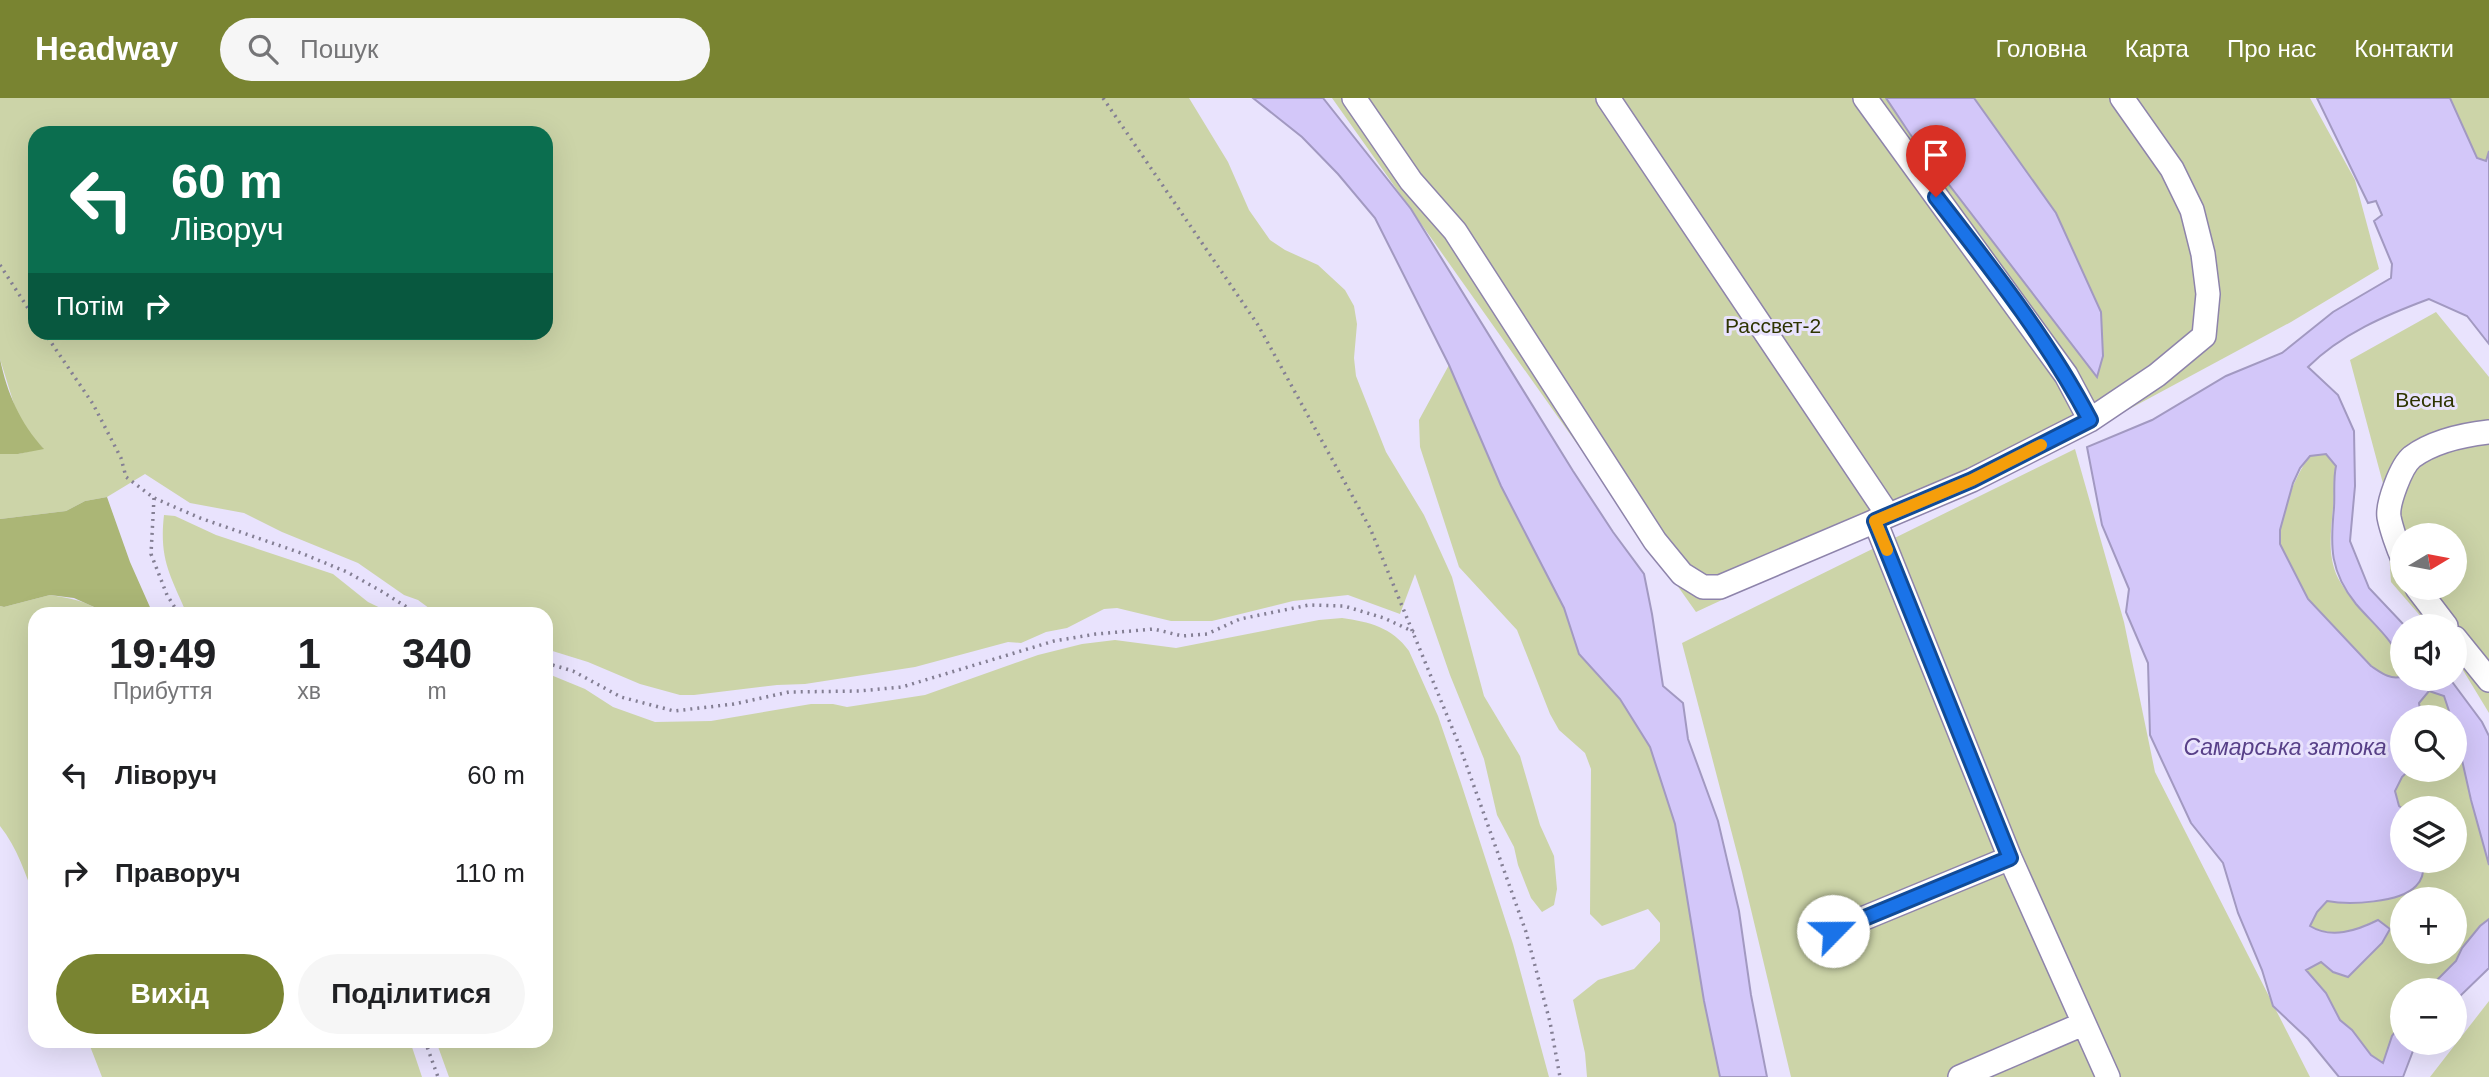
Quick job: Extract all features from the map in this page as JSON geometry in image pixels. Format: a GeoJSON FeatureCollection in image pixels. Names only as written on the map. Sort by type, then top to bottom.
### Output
{"type":"FeatureCollection","features":[{"type":"Feature","properties":{"kind":"lane"},"geometry":{"type":"LineString","coordinates":[[1354,98],[1411,181],[1455,231],[1655,541],[1682,574],[1703,587],[1720,587],[1972,480],[2090,420],[2157,375],[2204,336],[2208,295],[2203,254],[2192,210],[2172,169],[2122,98]]}},
{"type":"Feature","properties":{"kind":"lane"},"geometry":{"type":"LineString","coordinates":[[1608,98],[1882,518],[2010,858],[2108,1077]]}},
{"type":"Feature","properties":{"kind":"lane"},"geometry":{"type":"LineString","coordinates":[[1865,98],[2066,375],[2090,420]]}},
{"type":"Feature","properties":{"kind":"lane"},"geometry":{"type":"LineString","coordinates":[[2391,523],[2388,515],[2395,485],[2409,459],[2432,446],[2465,434],[2489,432]]}},
{"type":"Feature","properties":{"kind":"lane"},"geometry":{"type":"LineString","coordinates":[[2426,600],[2437,614]]}},
{"type":"Feature","properties":{"kind":"lane"},"geometry":{"type":"LineString","coordinates":[[2467,653],[2489,680]]}},
{"type":"Feature","properties":{"kind":"lane"},"geometry":{"type":"LineString","coordinates":[[1833,931],[2010,858]]}},
{"type":"Feature","properties":{"kind":"lane"},"geometry":{"type":"LineString","coordinates":[[1960,1077],[2083,1024]]}},
{"type":"Feature","properties":{"kind":"path"},"geometry":{"type":"LineString","coordinates":[[1103,98],[1258,325],[1370,528],[1461,747],[1525,932],[1550,1022],[1560,1077]]}},
{"type":"Feature","properties":{"kind":"path"},"geometry":{"type":"LineString","coordinates":[[0,265],[28,308]]}},
{"type":"Feature","properties":{"kind":"path"},"geometry":{"type":"LineString","coordinates":[[49,340],[93,404],[121,458],[126,477],[154,498],[200,518],[347,572],[407,607]]}},
{"type":"Feature","properties":{"kind":"path"},"geometry":{"type":"LineString","coordinates":[[154,498],[151,554],[174,607]]}},
{"type":"Feature","properties":{"kind":"path"},"geometry":{"type":"LineString","coordinates":[[553,665],[573,671],[621,697],[674,711],[734,704],[789,692],[902,687],[1054,641],[1154,629],[1182,636],[1207,634],[1240,619],[1310,605],[1344,606],[1384,618],[1414,632]]}},
{"type":"Feature","properties":{"kind":"path"},"geometry":{"type":"LineString","coordinates":[[428,1048],[438,1077]]}},
{"type":"Feature","properties":{"kind":"green space"},"geometry":{"type":"Polygon","coordinates":[[[0,98],[1189,98],[1228,162],[1249,210],[1270,240],[1318,265],[1345,290],[1354,306],[1357,324],[1354,358],[1356,376],[1386,452],[1424,515],[1452,577],[1484,696],[1520,756],[1540,825],[1554,856],[1557,889],[1554,905],[1542,912],[1531,898],[1514,847],[1497,815],[1484,759],[1450,675],[1415,574],[1400,614],[1348,595],[1293,601],[1212,621],[1171,621],[1117,608],[1104,609],[1067,628],[1046,632],[1021,643],[1008,642],[915,667],[805,684],[680,695],[640,684],[588,662],[553,651],[553,607],[428,607],[404,595],[358,563],[282,532],[244,513],[190,503],[145,474],[107,497],[85,501],[66,511],[0,519],[0,454],[18,454],[43,448],[17,414],[0,359],[0,98]]]}},
{"type":"Feature","properties":{"kind":"green space","name":"Рассвет-2"},"geometry":{"type":"Polygon","coordinates":[[[1332,98],[2310,98],[2355,180],[2379,269],[2291,322],[2107,421],[1696,612],[1332,98]]]}},
{"type":"Feature","properties":{"kind":"green space"},"geometry":{"type":"Polygon","coordinates":[[[2450,98],[2489,98],[2489,151],[2486,162],[2477,158],[2450,98]]]}},
{"type":"Feature","properties":{"kind":"green space","name":"Весна"},"geometry":{"type":"Polygon","coordinates":[[[2436,312],[2489,377],[2489,713],[2467,677],[2467,614],[2419,614],[2407,600],[2468,600],[2468,523],[2390,523],[2390,567],[2385,491],[2350,360],[2436,312]]]}},
{"type":"Feature","properties":{"kind":"green space"},"geometry":{"type":"Polygon","coordinates":[[[0,359],[6,384],[16,407],[28,429],[44,449],[0,454],[0,359]]]}},
{"type":"Feature","properties":{"kind":"green space"},"geometry":{"type":"Polygon","coordinates":[[[1449,365],[1501,486],[1564,608],[1579,654],[1620,699],[1650,747],[1675,824],[1704,1001],[1720,1077],[1587,1077],[1585,1053],[1573,1000],[1598,980],[1634,969],[1660,941],[1660,923],[1648,909],[1602,926],[1590,914],[1591,769],[1585,753],[1559,730],[1550,714],[1517,630],[1459,567],[1420,447],[1419,420],[1449,365]]]}},
{"type":"Feature","properties":{"kind":"green space"},"geometry":{"type":"Polygon","coordinates":[[[2075,449],[2124,622],[2155,772],[2310,1077],[1791,1077],[1742,872],[1682,643],[2075,449]]]}},
{"type":"Feature","properties":{"kind":"green space"},"geometry":{"type":"Polygon","coordinates":[[[2326,454],[2336,465],[2332,561],[2345,590],[2390,642],[2390,676],[2368,664],[2313,604],[2292,573],[2280,546],[2281,525],[2288,499],[2310,456],[2326,454]]]}},
{"type":"Feature","properties":{"kind":"green space"},"geometry":{"type":"Polygon","coordinates":[[[107,497],[130,562],[150,607],[94,607],[74,598],[50,595],[0,606],[0,519],[66,511],[85,501],[107,497]]]}},
{"type":"Feature","properties":{"kind":"green space"},"geometry":{"type":"Polygon","coordinates":[[[164,515],[175,516],[216,535],[333,574],[378,607],[184,607],[167,566],[164,515]]]}},
{"type":"Feature","properties":{"kind":"green space"},"geometry":{"type":"Polygon","coordinates":[[[50,595],[72,599],[92,607],[28,607],[28,882],[16,852],[0,826],[0,606],[50,595]]]}},
{"type":"Feature","properties":{"kind":"green space"},"geometry":{"type":"Polygon","coordinates":[[[1342,618],[1379,627],[1395,636],[1409,651],[1438,716],[1461,783],[1513,944],[1549,1077],[449,1077],[439,1048],[553,1048],[553,676],[585,689],[613,707],[655,722],[711,721],[811,704],[847,707],[925,695],[1038,655],[1082,644],[1115,640],[1176,648],[1319,620],[1342,618]]]}},
{"type":"Feature","properties":{"kind":"green space"},"geometry":{"type":"Polygon","coordinates":[[[2429,691],[2444,696],[2447,705],[2419,705],[2429,691]]]}},
{"type":"Feature","properties":{"kind":"green space"},"geometry":{"type":"Polygon","coordinates":[[[2400,782],[2467,782],[2489,865],[2489,919],[2467,942],[2467,887],[2397,887],[2421,873],[2467,873],[2467,796],[2396,796],[2395,791],[2400,782]]]}},
{"type":"Feature","properties":{"kind":"green space"},"geometry":{"type":"Polygon","coordinates":[[[2389,892],[2390,928],[2378,920],[2344,932],[2327,932],[2310,926],[2327,901],[2356,903],[2389,892]]]}},
{"type":"Feature","properties":{"kind":"green space"},"geometry":{"type":"Polygon","coordinates":[[[2390,928],[2390,964],[2453,964],[2439,978],[2390,978],[2390,1042],[2383,1063],[2371,1056],[2352,1030],[2340,1021],[2326,993],[2306,970],[2321,962],[2333,972],[2373,949],[2390,928]]]}},
{"type":"Feature","properties":{"kind":"green space"},"geometry":{"type":"Polygon","coordinates":[[[2489,1001],[2489,1077],[2430,1077],[2447,1055],[2467,1055],[2467,1029],[2489,1001]]]}},
{"type":"Feature","properties":{"kind":"green space"},"geometry":{"type":"Polygon","coordinates":[[[91,1048],[412,1048],[422,1077],[102,1077],[91,1048]]]}},
{"type":"Feature","properties":{"kind":"water"},"geometry":{"type":"Polygon","coordinates":[[[1253,98],[1323,98],[1411,209],[1573,471],[1644,574],[1663,686],[1683,703],[1688,739],[1718,821],[1739,911],[1751,995],[1767,1077],[1720,1077],[1704,1001],[1675,824],[1650,747],[1620,699],[1579,654],[1564,608],[1501,486],[1449,365],[1375,218],[1302,137],[1253,98]]]}},
{"type":"Feature","properties":{"kind":"water"},"geometry":{"type":"Polygon","coordinates":[[[1886,98],[1974,98],[2056,213],[2101,312],[2103,356],[2097,377],[1910,134],[1886,98]]]}},
{"type":"Feature","properties":{"kind":"water","name":"Самарська затока"},"geometry":{"type":"Polygon","coordinates":[[[2317,98],[2450,98],[2477,158],[2486,161],[2489,151],[2489,344],[2467,316],[2429,299],[2349,335],[2308,367],[2338,395],[2354,431],[2355,486],[2350,541],[2369,588],[2394,614],[2390,614],[2390,642],[2347,592],[2337,570],[2332,547],[2336,466],[2326,454],[2310,456],[2300,468],[2280,530],[2280,544],[2308,599],[2371,666],[2390,676],[2390,691],[2429,691],[2419,705],[2390,705],[2390,782],[2400,782],[2395,791],[2396,796],[2390,796],[2390,873],[2422,873],[2420,881],[2415,887],[2390,887],[2390,898],[2387,899],[2348,903],[2327,901],[2310,926],[2335,933],[2378,920],[2390,929],[2382,943],[2348,977],[2333,972],[2321,962],[2306,970],[2326,993],[2340,1020],[2352,1030],[2371,1055],[2383,1063],[2390,1042],[2390,1055],[2411,1055],[2403,1077],[2339,1077],[2308,1039],[2273,1006],[2262,970],[2238,913],[2223,863],[2191,823],[2150,735],[2148,663],[2126,612],[2129,589],[2102,525],[2087,447],[2152,420],[2226,376],[2282,353],[2333,312],[2391,278],[2392,264],[2374,221],[2382,215],[2376,201],[2368,203],[2317,98]]]}},
{"type":"Feature","properties":{"kind":"water","name":"Самарська затока"},"geometry":{"type":"Polygon","coordinates":[[[2429,691],[2459,691],[2489,736],[2489,865],[2467,782],[2467,705],[2447,705],[2444,696],[2429,691]]]}},
{"type":"Feature","properties":{"kind":"water"},"geometry":{"type":"Polygon","coordinates":[[[2489,919],[2489,968],[2467,989],[2467,978],[2439,978],[2453,964],[2467,964],[2467,942],[2489,919]]]}},
{"type":"Feature","properties":{"kind":"slow traffic"},"geometry":{"type":"LineString","coordinates":[[1887,550],[1875,521],[1972,480],[2041,445]]}},
{"type":"Feature","properties":{"kind":"route"},"geometry":{"type":"LineString","coordinates":[[1833,931],[2010,858],[1875,521],[1972,480],[2090,420],[2066,375],[1994,272],[1936,197]]}}]}
